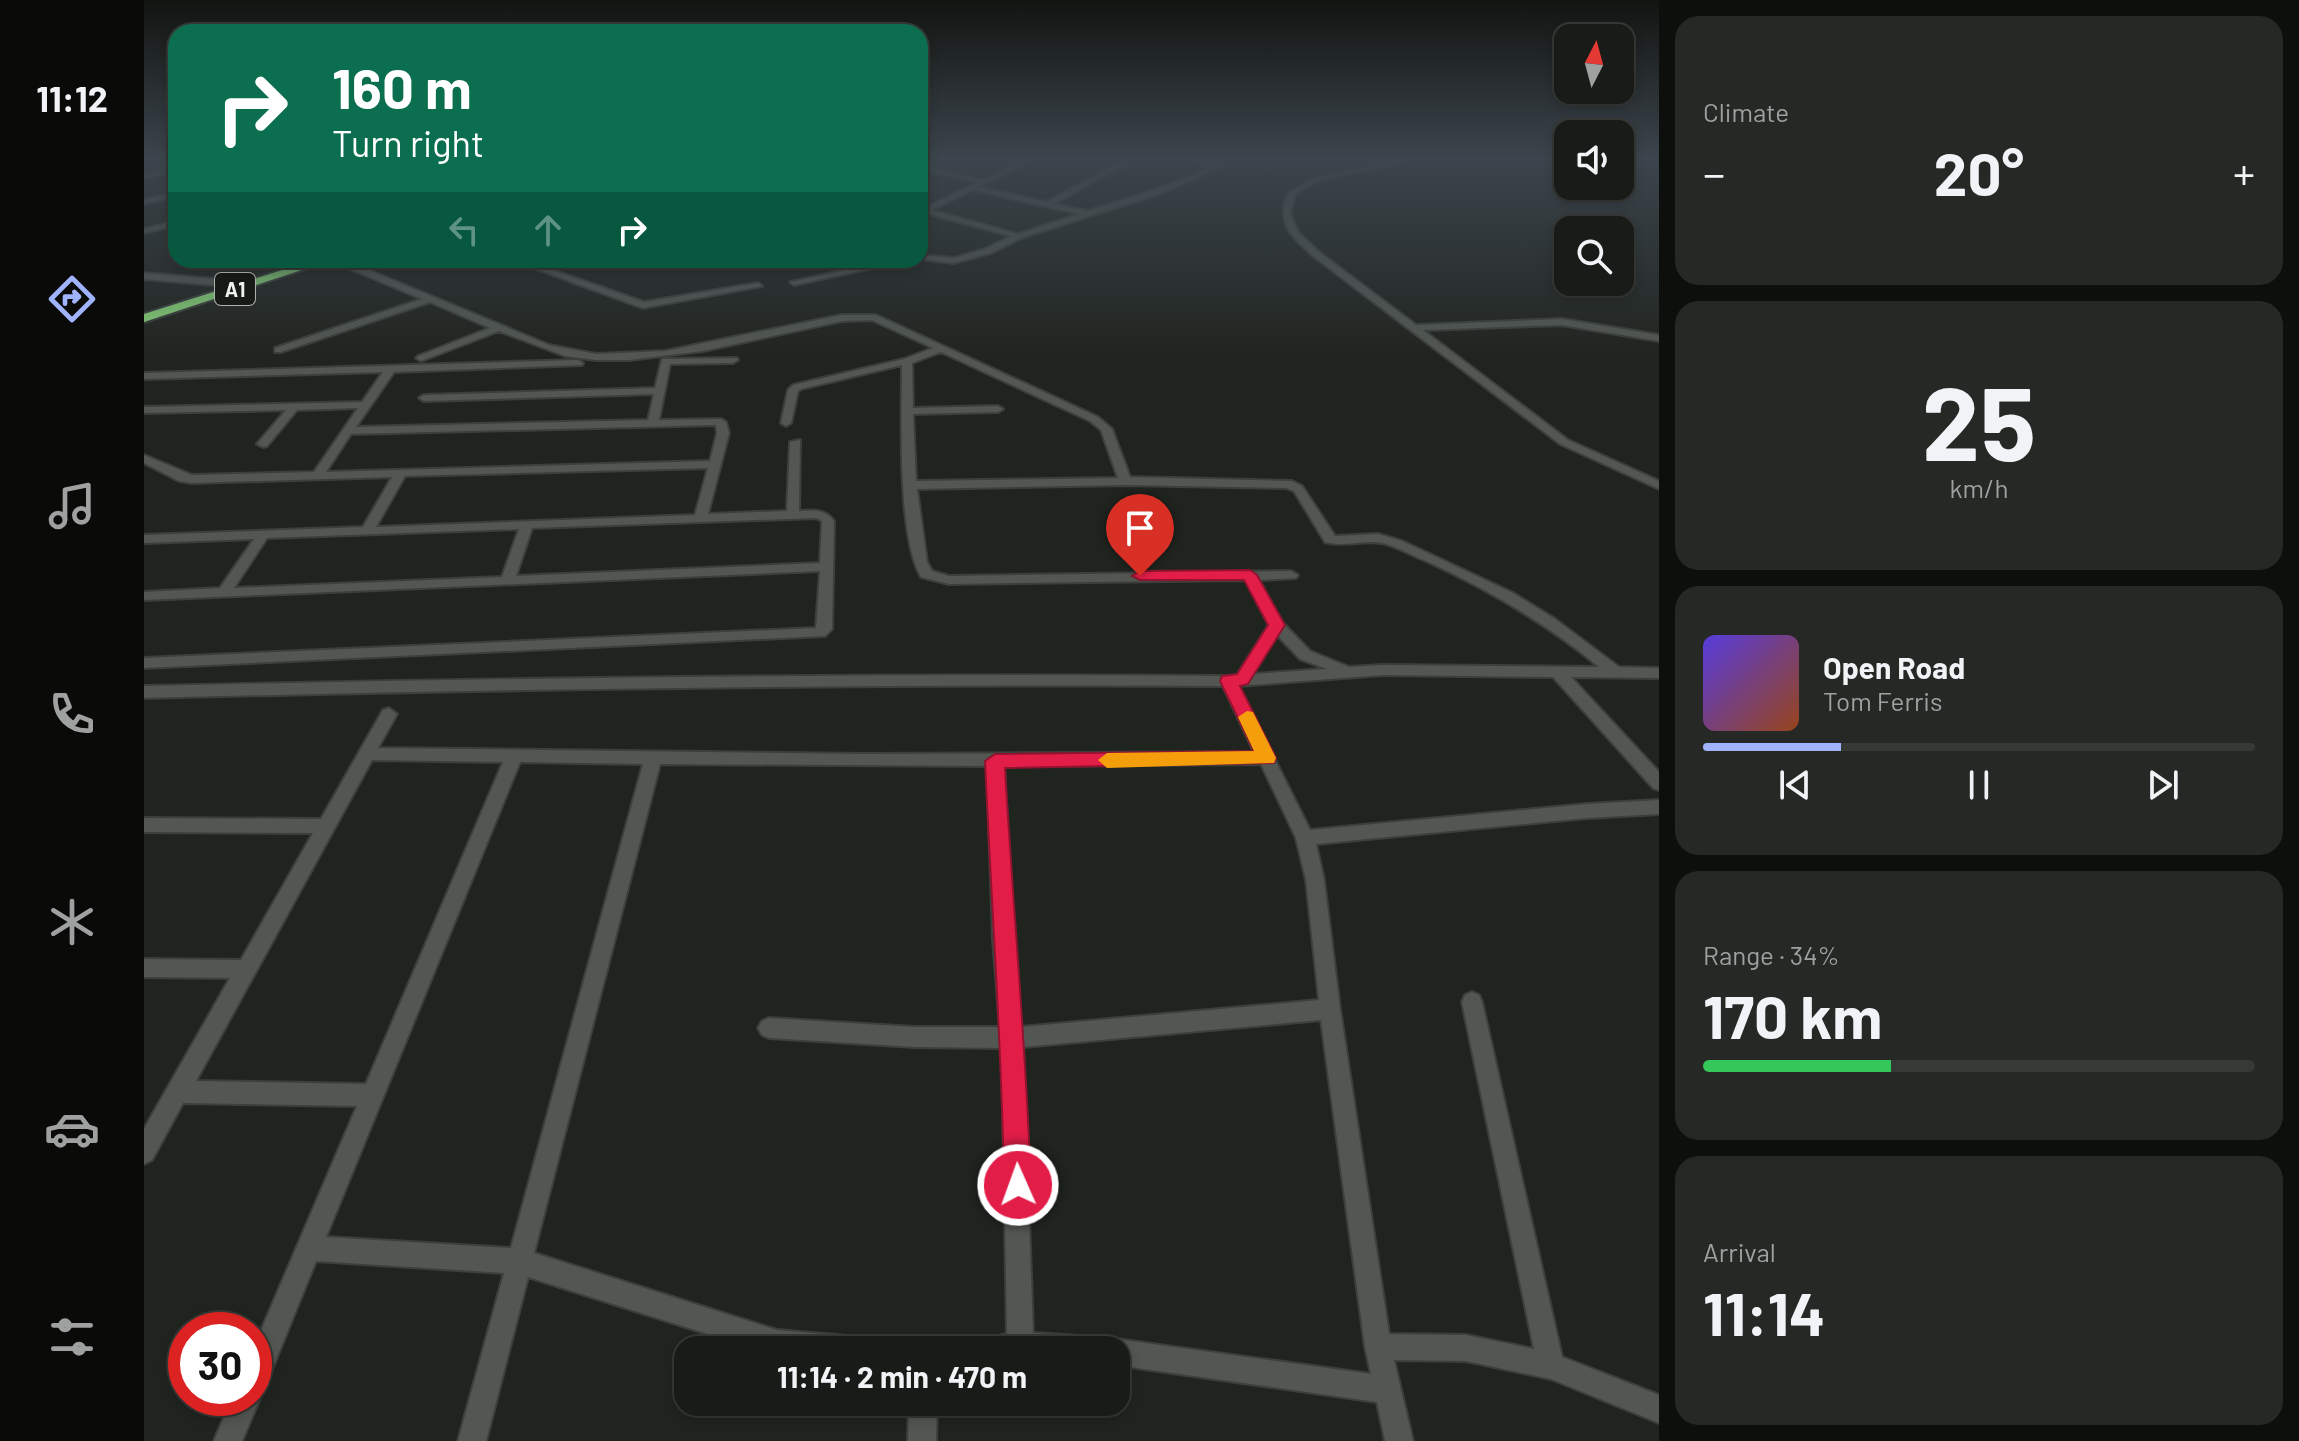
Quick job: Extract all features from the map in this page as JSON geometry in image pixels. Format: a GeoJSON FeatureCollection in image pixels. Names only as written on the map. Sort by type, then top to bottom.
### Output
{"type":"FeatureCollection","features":[{"type":"Feature","properties":{"kind":"highway","name":"A1"},"geometry":{"type":"LineString","coordinates":[[144,318],[302,268]]}},
{"type":"Feature","properties":{"kind":"street"},"geometry":{"type":"LineString","coordinates":[[971,224],[1018,236]]}},
{"type":"Feature","properties":{"kind":"street"},"geometry":{"type":"LineString","coordinates":[[928,258],[954,261],[1055,224]]}},
{"type":"Feature","properties":{"kind":"street"},"geometry":{"type":"LineString","coordinates":[[1288,224],[1306,245],[1564,442],[1659,485]]}},
{"type":"Feature","properties":{"kind":"street"},"geometry":{"type":"LineString","coordinates":[[144,231],[168,225]]}},
{"type":"Feature","properties":{"kind":"street"},"geometry":{"type":"LineString","coordinates":[[356,268],[498,328],[571,354],[648,356],[867,315],[905,329],[1101,424],[1125,481]]}},
{"type":"Feature","properties":{"kind":"street"},"geometry":{"type":"LineString","coordinates":[[539,268],[643,305],[758,286]]}},
{"type":"Feature","properties":{"kind":"street"},"geometry":{"type":"LineString","coordinates":[[794,282],[865,268]]}},
{"type":"Feature","properties":{"kind":"street"},"geometry":{"type":"LineString","coordinates":[[144,276],[250,285]]}},
{"type":"Feature","properties":{"kind":"street"},"geometry":{"type":"LineString","coordinates":[[278,350],[431,299]]}},
{"type":"Feature","properties":{"kind":"street"},"geometry":{"type":"LineString","coordinates":[[1412,328],[1562,322],[1659,338]]}},
{"type":"Feature","properties":{"kind":"street"},"geometry":{"type":"LineString","coordinates":[[421,358],[498,328]]}},
{"type":"Feature","properties":{"kind":"street"},"geometry":{"type":"LineString","coordinates":[[786,423],[793,390],[797,387],[907,361],[942,348]]}},
{"type":"Feature","properties":{"kind":"street"},"geometry":{"type":"LineString","coordinates":[[144,376],[733,360]]}},
{"type":"Feature","properties":{"kind":"street"},"geometry":{"type":"LineString","coordinates":[[653,422],[666,361]]}},
{"type":"Feature","properties":{"kind":"street"},"geometry":{"type":"LineString","coordinates":[[907,361],[911,485],[920,567],[933,577],[974,580],[1291,575]]}},
{"type":"Feature","properties":{"kind":"street"},"geometry":{"type":"LineString","coordinates":[[317,476],[391,368]]}},
{"type":"Feature","properties":{"kind":"street"},"geometry":{"type":"LineString","coordinates":[[144,390],[161,376]]}},
{"type":"Feature","properties":{"kind":"street"},"geometry":{"type":"LineString","coordinates":[[424,398],[659,391]]}},
{"type":"Feature","properties":{"kind":"street"},"geometry":{"type":"LineString","coordinates":[[144,410],[365,405]]}},
{"type":"Feature","properties":{"kind":"street"},"geometry":{"type":"LineString","coordinates":[[263,444],[294,407]]}},
{"type":"Feature","properties":{"kind":"street"},"geometry":{"type":"LineString","coordinates":[[907,411],[998,409]]}},
{"type":"Feature","properties":{"kind":"street"},"geometry":{"type":"LineString","coordinates":[[348,431],[721,422],[724,425],[716,464],[700,520]]}},
{"type":"Feature","properties":{"kind":"street"},"geometry":{"type":"LineString","coordinates":[[793,515],[796,442]]}},
{"type":"Feature","properties":{"kind":"street"},"geometry":{"type":"LineString","coordinates":[[144,458],[183,478],[716,464]]}},
{"type":"Feature","properties":{"kind":"street"},"geometry":{"type":"LineString","coordinates":[[367,531],[400,474]]}},
{"type":"Feature","properties":{"kind":"street"},"geometry":{"type":"LineString","coordinates":[[911,485],[1125,481],[1288,484],[1298,489],[1330,539],[1340,542],[1382,538],[1466,574],[1508,594],[1565,631],[1614,671]]}},
{"type":"Feature","properties":{"kind":"street"},"geometry":{"type":"LineString","coordinates":[[144,539],[817,514],[828,521],[825,629],[811,635],[144,663]]}},
{"type":"Feature","properties":{"kind":"street"},"geometry":{"type":"LineString","coordinates":[[507,581],[526,526]]}},
{"type":"Feature","properties":{"kind":"street"},"geometry":{"type":"LineString","coordinates":[[223,594],[262,536]]}},
{"type":"Feature","properties":{"kind":"street"},"geometry":{"type":"LineString","coordinates":[[144,596],[825,567]]}},
{"type":"Feature","properties":{"kind":"street"},"geometry":{"type":"LineString","coordinates":[[1250,575],[1276,625],[1305,655],[1353,672]]}},
{"type":"Feature","properties":{"kind":"street"},"geometry":{"type":"LineString","coordinates":[[1235,680],[1276,625]]}},
{"type":"Feature","properties":{"kind":"street"},"geometry":{"type":"LineString","coordinates":[[144,692],[508,684],[967,679],[1235,680],[1444,670],[1659,673]]}},
{"type":"Feature","properties":{"kind":"street"},"geometry":{"type":"LineString","coordinates":[[1559,674],[1659,783]]}},
{"type":"Feature","properties":{"kind":"street"},"geometry":{"type":"LineString","coordinates":[[1235,680],[1305,838],[1315,880],[1378,1347],[1399,1441]]}},
{"type":"Feature","properties":{"kind":"street"},"geometry":{"type":"LineString","coordinates":[[144,1152],[389,714]]}},
{"type":"Feature","properties":{"kind":"street"},"geometry":{"type":"LineString","coordinates":[[366,754],[995,761],[1267,758]]}},
{"type":"Feature","properties":{"kind":"street"},"geometry":{"type":"LineString","coordinates":[[472,1441],[569,1085],[653,757]]}},
{"type":"Feature","properties":{"kind":"street"},"geometry":{"type":"LineString","coordinates":[[272,1335],[513,758]]}},
{"type":"Feature","properties":{"kind":"street"},"geometry":{"type":"LineString","coordinates":[[995,761],[1015,1074],[1020,1336]]}},
{"type":"Feature","properties":{"kind":"street"},"geometry":{"type":"LineString","coordinates":[[1305,838],[1659,807]]}},
{"type":"Feature","properties":{"kind":"street"},"geometry":{"type":"LineString","coordinates":[[144,825],[326,826]]}},
{"type":"Feature","properties":{"kind":"street"},"geometry":{"type":"LineString","coordinates":[[144,968],[246,969]]}},
{"type":"Feature","properties":{"kind":"street"},"geometry":{"type":"LineString","coordinates":[[1472,1002],[1551,1366]]}},
{"type":"Feature","properties":{"kind":"street"},"geometry":{"type":"LineString","coordinates":[[769,1028],[914,1037],[1011,1038],[1330,1009]]}},
{"type":"Feature","properties":{"kind":"street"},"geometry":{"type":"LineString","coordinates":[[178,1092],[372,1095]]}},
{"type":"Feature","properties":{"kind":"street"},"geometry":{"type":"LineString","coordinates":[[308,1248],[519,1261],[755,1336]]}},
{"type":"Feature","properties":{"kind":"street"},"geometry":{"type":"LineString","coordinates":[[1378,1347],[1466,1348],[1551,1366],[1659,1409]]}},
{"type":"Feature","properties":{"kind":"street"},"geometry":{"type":"LineString","coordinates":[[1130,1354],[1386,1390]]}},
{"type":"Feature","properties":{"kind":"street"},"geometry":{"type":"LineString","coordinates":[[228,1441],[238,1416]]}},
{"type":"Feature","properties":{"kind":"street"},"geometry":{"type":"LineString","coordinates":[[922,1441],[923,1416]]}},
{"type":"Feature","properties":{"kind":"slow traffic"},"geometry":{"type":"LineString","coordinates":[[1107,760],[1267,758],[1247,717]]}},
{"type":"Feature","properties":{"kind":"route"},"geometry":{"type":"LineString","coordinates":[[1018,1185],[1015,1074],[1003,939],[995,761],[1267,758],[1228,681],[1242,680],[1276,625],[1250,575],[1140,576]]}}]}
